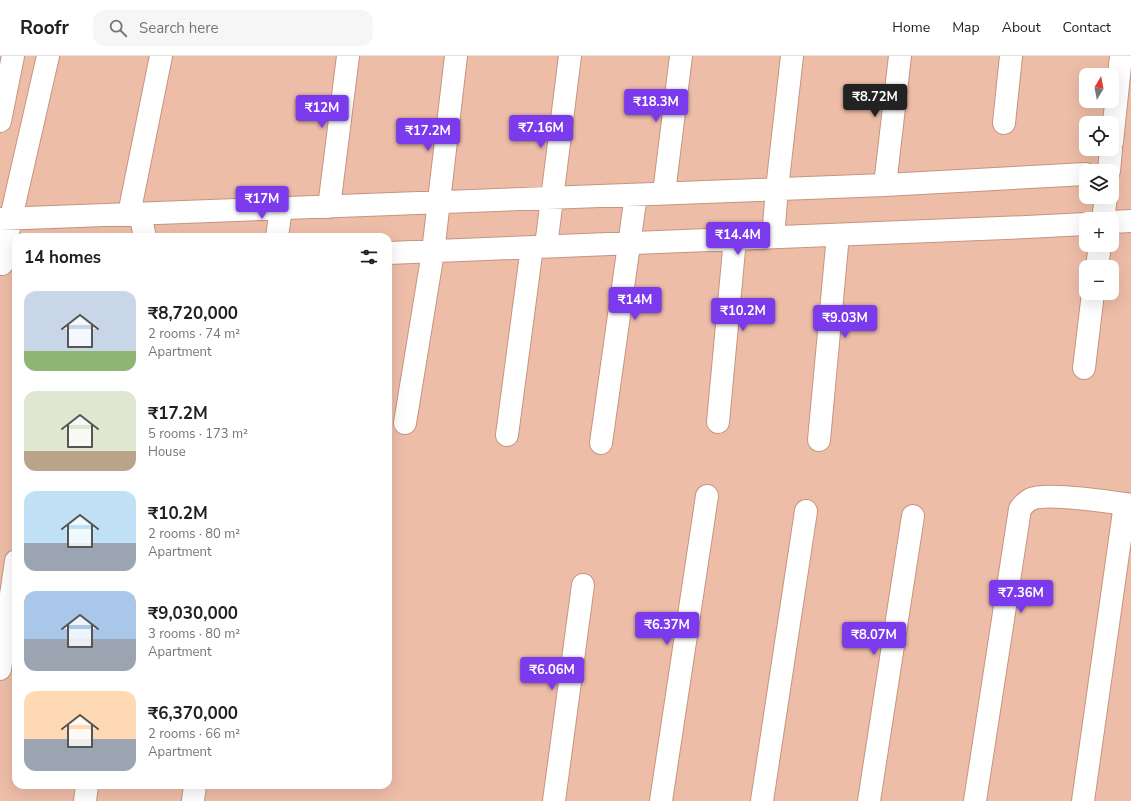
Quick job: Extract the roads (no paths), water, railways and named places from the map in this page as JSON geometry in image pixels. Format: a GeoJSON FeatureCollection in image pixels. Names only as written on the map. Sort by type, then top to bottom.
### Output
{"type":"FeatureCollection","features":[{"type":"Feature","properties":{"kind":"street"},"geometry":{"type":"LineString","coordinates":[[0,122],[13,56]]}},
{"type":"Feature","properties":{"kind":"street"},"geometry":{"type":"LineString","coordinates":[[6,264],[5,219],[48,56]]}},
{"type":"Feature","properties":{"kind":"street"},"geometry":{"type":"LineString","coordinates":[[143,233],[134,214],[162,56]]}},
{"type":"Feature","properties":{"kind":"street"},"geometry":{"type":"LineString","coordinates":[[329,207],[348,56]]}},
{"type":"Feature","properties":{"kind":"street"},"geometry":{"type":"LineString","coordinates":[[405,423],[433,252],[456,56]]}},
{"type":"Feature","properties":{"kind":"street"},"geometry":{"type":"LineString","coordinates":[[507,435],[539,246],[553,198],[570,56]]}},
{"type":"Feature","properties":{"kind":"street"},"geometry":{"type":"LineString","coordinates":[[664,194],[681,56]]}},
{"type":"Feature","properties":{"kind":"street"},"geometry":{"type":"LineString","coordinates":[[773,237],[792,56]]}},
{"type":"Feature","properties":{"kind":"street"},"geometry":{"type":"LineString","coordinates":[[885,184],[900,56]]}},
{"type":"Feature","properties":{"kind":"street"},"geometry":{"type":"LineString","coordinates":[[1004,123],[1011,56]]}},
{"type":"Feature","properties":{"kind":"street"},"geometry":{"type":"LineString","coordinates":[[1115,116],[1121,56]]}},
{"type":"Feature","properties":{"kind":"street"},"geometry":{"type":"LineString","coordinates":[[5,219],[664,194],[1079,174]]}},
{"type":"Feature","properties":{"kind":"street"},"geometry":{"type":"LineString","coordinates":[[601,443],[636,195]]}},
{"type":"Feature","properties":{"kind":"street"},"geometry":{"type":"LineString","coordinates":[[278,233],[281,208]]}},
{"type":"Feature","properties":{"kind":"street"},"geometry":{"type":"LineString","coordinates":[[1119,222],[1131,221]]}},
{"type":"Feature","properties":{"kind":"street"},"geometry":{"type":"LineString","coordinates":[[392,253],[1079,224]]}},
{"type":"Feature","properties":{"kind":"street"},"geometry":{"type":"LineString","coordinates":[[819,440],[838,235]]}},
{"type":"Feature","properties":{"kind":"street"},"geometry":{"type":"LineString","coordinates":[[718,422],[735,239]]}},
{"type":"Feature","properties":{"kind":"street"},"geometry":{"type":"LineString","coordinates":[[1084,368],[1092,300]]}},
{"type":"Feature","properties":{"kind":"street"},"geometry":{"type":"LineString","coordinates":[[661,801],[707,496]]}},
{"type":"Feature","properties":{"kind":"street"},"geometry":{"type":"LineString","coordinates":[[975,801],[1020,509],[1032,498],[1051,496],[1128,504],[1083,801]]}},
{"type":"Feature","properties":{"kind":"street"},"geometry":{"type":"LineString","coordinates":[[762,801],[806,511]]}},
{"type":"Feature","properties":{"kind":"street"},"geometry":{"type":"LineString","coordinates":[[869,801],[913,516]]}},
{"type":"Feature","properties":{"kind":"street"},"geometry":{"type":"LineString","coordinates":[[554,801],[583,585]]}},
{"type":"Feature","properties":{"kind":"street"},"geometry":{"type":"LineString","coordinates":[[0,669],[12,588]]}},
{"type":"Feature","properties":{"kind":"street"},"geometry":{"type":"LineString","coordinates":[[84,801],[86,789]]}},
{"type":"Feature","properties":{"kind":"street"},"geometry":{"type":"LineString","coordinates":[[193,801],[194,789]]}}]}
